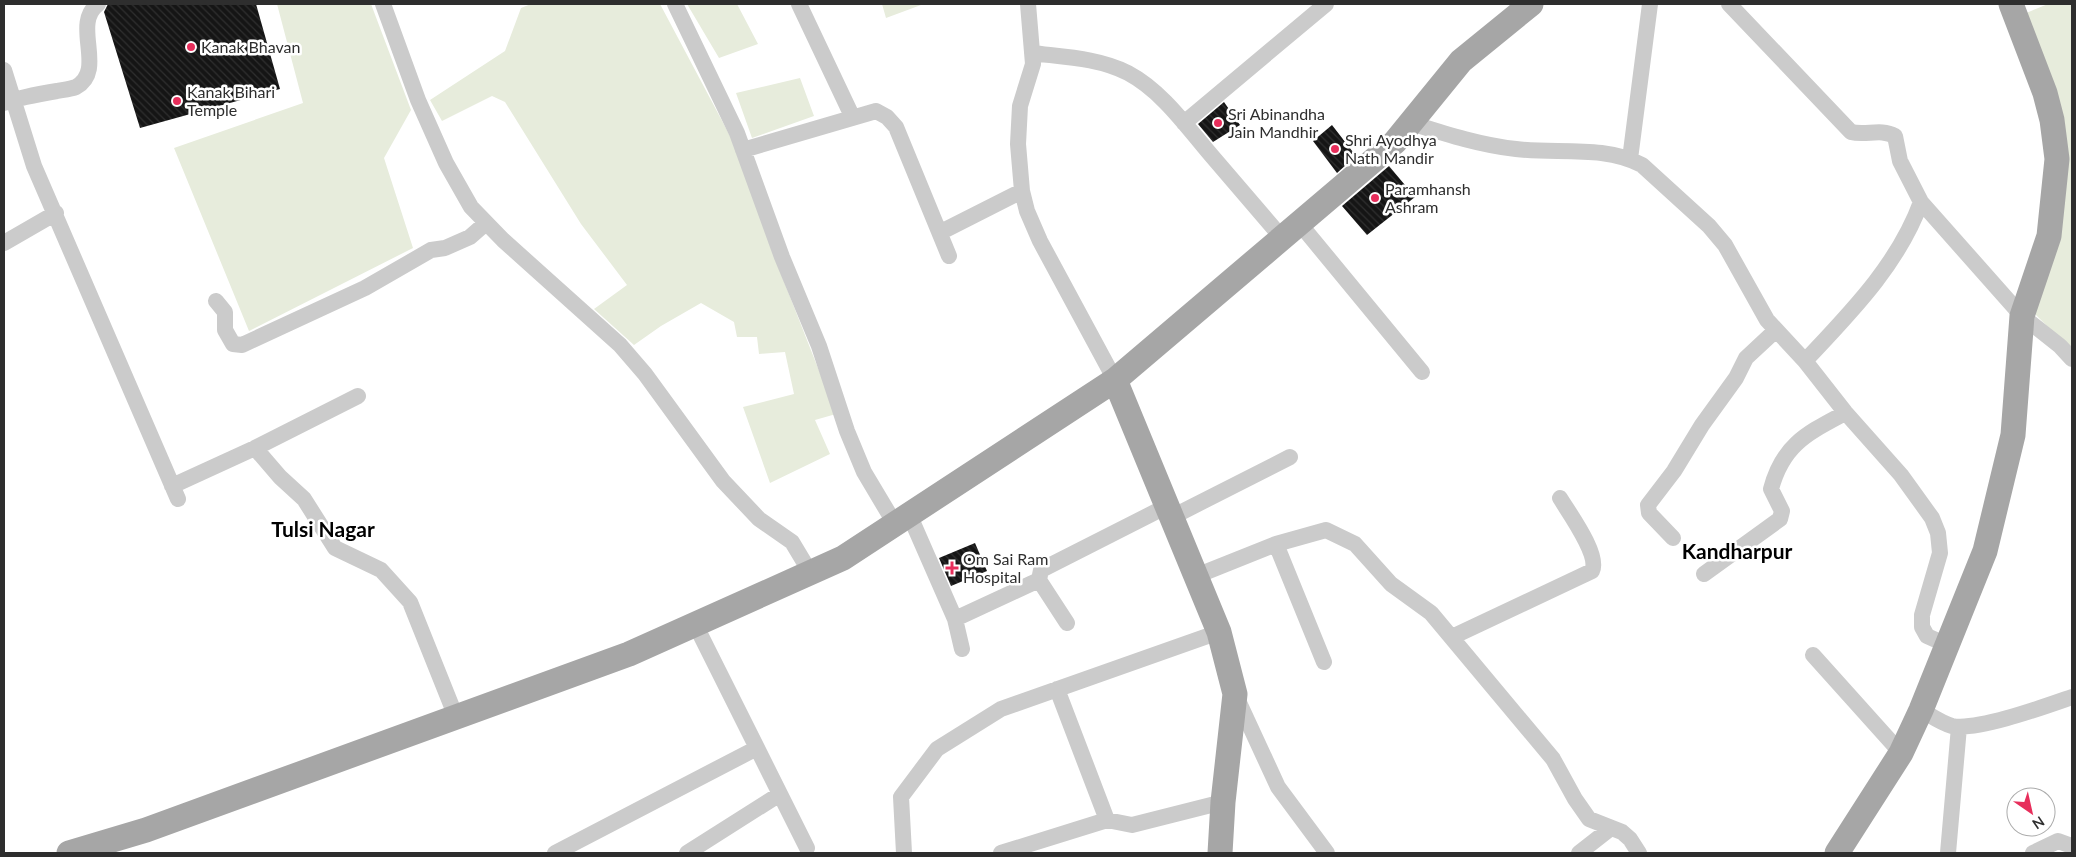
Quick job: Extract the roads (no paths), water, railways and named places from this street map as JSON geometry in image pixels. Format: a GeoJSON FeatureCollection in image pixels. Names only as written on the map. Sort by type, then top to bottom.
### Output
{"type":"FeatureCollection","features":[{"type":"Feature","properties":{"kind":"main road"},"geometry":{"type":"LineString","coordinates":[[69,853],[146,830],[629,654],[843,558],[1115,380],[1395,142],[1461,61],[1531,4]]}},
{"type":"Feature","properties":{"kind":"main road"},"geometry":{"type":"LineString","coordinates":[[1837,853],[1902,753],[1921,710],[1985,551],[2013,435],[2022,316],[2049,236],[2057,159],[2052,120],[2045,93],[2010,4]]}},
{"type":"Feature","properties":{"kind":"main road"},"geometry":{"type":"LineString","coordinates":[[1115,380],[1219,632],[1235,694],[1223,802],[1220,853]]}},
{"type":"Feature","properties":{"kind":"street"},"geometry":{"type":"LineString","coordinates":[[8,101],[76,87],[88,74],[90,61],[86,25],[93,8],[98,4]]}},
{"type":"Feature","properties":{"kind":"street"},"geometry":{"type":"LineString","coordinates":[[383,4],[418,100],[446,163],[471,207],[620,346],[645,374],[723,481],[759,519],[792,542],[810,572]]}},
{"type":"Feature","properties":{"kind":"street"},"geometry":{"type":"LineString","coordinates":[[675,4],[743,150],[782,257],[823,356],[846,431],[864,472],[902,519],[955,618],[962,650]]}},
{"type":"Feature","properties":{"kind":"street"},"geometry":{"type":"LineString","coordinates":[[799,4],[852,116]]}},
{"type":"Feature","properties":{"kind":"street"},"geometry":{"type":"LineString","coordinates":[[1028,4],[1033,64],[1020,106],[1018,144],[1022,191],[1027,211],[1040,241],[1115,380]]}},
{"type":"Feature","properties":{"kind":"street"},"geometry":{"type":"LineString","coordinates":[[1184,123],[1326,4]]}},
{"type":"Feature","properties":{"kind":"street"},"geometry":{"type":"LineString","coordinates":[[1630,159],[1650,4]]}},
{"type":"Feature","properties":{"kind":"street"},"geometry":{"type":"LineString","coordinates":[[1736,6],[1851,132],[1858,134],[1879,131],[1888,132],[1895,136],[1900,161],[1921,202],[2022,316],[2060,346],[2072,359]]}},
{"type":"Feature","properties":{"kind":"street"},"geometry":{"type":"LineString","coordinates":[[1032,53],[1072,57],[1104,64],[1128,73],[1149,87],[1292,231],[1422,372]]}},
{"type":"Feature","properties":{"kind":"street"},"geometry":{"type":"LineString","coordinates":[[4,70],[8,101],[34,166],[56,213],[175,493],[255,448],[358,396]]}},
{"type":"Feature","properties":{"kind":"street"},"geometry":{"type":"LineString","coordinates":[[743,150],[852,116],[876,111],[887,117],[896,127],[941,232],[949,256]]}},
{"type":"Feature","properties":{"kind":"street"},"geometry":{"type":"LineString","coordinates":[[1411,123],[1465,140],[1516,150],[1604,154],[1630,159],[1642,165],[1709,226],[1725,245],[1767,320],[1805,361],[1846,413],[1901,475],[1932,518],[1938,534],[1940,553],[1922,615],[1922,627],[1927,636],[1947,645]]}},
{"type":"Feature","properties":{"kind":"street"},"geometry":{"type":"LineString","coordinates":[[941,232],[1022,191]]}},
{"type":"Feature","properties":{"kind":"street"},"geometry":{"type":"LineString","coordinates":[[1805,361],[1848,315],[1888,266],[1913,223],[1921,202]]}},
{"type":"Feature","properties":{"kind":"street"},"geometry":{"type":"LineString","coordinates":[[4,243],[56,213]]}},
{"type":"Feature","properties":{"kind":"street"},"geometry":{"type":"LineString","coordinates":[[216,300],[224,312],[225,330],[233,344],[242,346],[365,288],[431,250],[445,248],[470,237],[486,223]]}},
{"type":"Feature","properties":{"kind":"street"},"geometry":{"type":"LineString","coordinates":[[1673,538],[1649,513],[1648,505],[1674,471],[1702,425],[1736,378],[1746,358],[1776,330]]}},
{"type":"Feature","properties":{"kind":"street"},"geometry":{"type":"LineString","coordinates":[[1704,574],[1780,519],[1782,511],[1771,489],[1790,448],[1813,430],[1846,413]]}},
{"type":"Feature","properties":{"kind":"street"},"geometry":{"type":"LineString","coordinates":[[255,448],[280,477],[304,499],[335,548],[381,570],[410,602],[456,717]]}},
{"type":"Feature","properties":{"kind":"street"},"geometry":{"type":"LineString","coordinates":[[1067,623],[1039,580],[1039,574],[1047,566],[1290,457]]}},
{"type":"Feature","properties":{"kind":"street"},"geometry":{"type":"LineString","coordinates":[[1452,637],[1592,571],[1595,562],[1590,549],[1560,498]]}},
{"type":"Feature","properties":{"kind":"street"},"geometry":{"type":"LineString","coordinates":[[1196,576],[1276,544],[1326,530],[1355,544],[1391,584],[1431,613],[1452,637],[1553,759],[1575,799],[1589,819],[1622,832],[1630,839],[1639,853]]}},
{"type":"Feature","properties":{"kind":"street"},"geometry":{"type":"LineString","coordinates":[[1276,544],[1324,662]]}},
{"type":"Feature","properties":{"kind":"street"},"geometry":{"type":"LineString","coordinates":[[955,618],[1039,580]]}},
{"type":"Feature","properties":{"kind":"street"},"geometry":{"type":"LineString","coordinates":[[695,624],[807,848]]}},
{"type":"Feature","properties":{"kind":"street"},"geometry":{"type":"LineString","coordinates":[[904,853],[901,797],[937,749],[1001,709],[1219,632]]}},
{"type":"Feature","properties":{"kind":"street"},"geometry":{"type":"LineString","coordinates":[[1812,655],[1902,753]]}},
{"type":"Feature","properties":{"kind":"street"},"geometry":{"type":"LineString","coordinates":[[1057,689],[1107,820]]}},
{"type":"Feature","properties":{"kind":"street"},"geometry":{"type":"LineString","coordinates":[[1235,694],[1278,786],[1327,853]]}},
{"type":"Feature","properties":{"kind":"street"},"geometry":{"type":"LineString","coordinates":[[1921,710],[1950,725],[1959,727],[2023,713],[2072,697]]}},
{"type":"Feature","properties":{"kind":"street"},"geometry":{"type":"LineString","coordinates":[[1948,853],[1959,727]]}},
{"type":"Feature","properties":{"kind":"street"},"geometry":{"type":"LineString","coordinates":[[555,853],[757,748]]}},
{"type":"Feature","properties":{"kind":"street"},"geometry":{"type":"LineString","coordinates":[[688,853],[780,794]]}},
{"type":"Feature","properties":{"kind":"street"},"geometry":{"type":"LineString","coordinates":[[1001,853],[1107,820],[1132,825],[1223,802]]}},
{"type":"Feature","properties":{"kind":"street"},"geometry":{"type":"LineString","coordinates":[[1579,853],[1611,828]]}},
{"type":"Feature","properties":{"kind":"street"},"geometry":{"type":"LineString","coordinates":[[2034,853],[2055,842],[2062,841],[2069,845],[2072,852]]}},
{"type":"Feature","properties":{"kind":"place","name":"Kanak Bhavan"},"geometry":{"type":"Point","coordinates":[191,47]}},
{"type":"Feature","properties":{"kind":"place","name":"Kanak Bihari Temple"},"geometry":{"type":"Point","coordinates":[177,101]}},
{"type":"Feature","properties":{"kind":"place","name":"Sri Abinandha Jain Mandhir"},"geometry":{"type":"Point","coordinates":[1218,123]}},
{"type":"Feature","properties":{"kind":"place","name":"Shri Ayodhya Nath Mandir"},"geometry":{"type":"Point","coordinates":[1335,149]}},
{"type":"Feature","properties":{"kind":"place","name":"Paramhansh Ashram"},"geometry":{"type":"Point","coordinates":[1375,198]}},
{"type":"Feature","properties":{"kind":"place","name":"Om Sai Ram Hospital"},"geometry":{"type":"Point","coordinates":[952,568]}},
{"type":"Feature","properties":{"kind":"district","name":"Tulsi Nagar"},"geometry":{"type":"Point","coordinates":[323,530]}},
{"type":"Feature","properties":{"kind":"district","name":"Kandharpur"},"geometry":{"type":"Point","coordinates":[1737,552]}}]}
